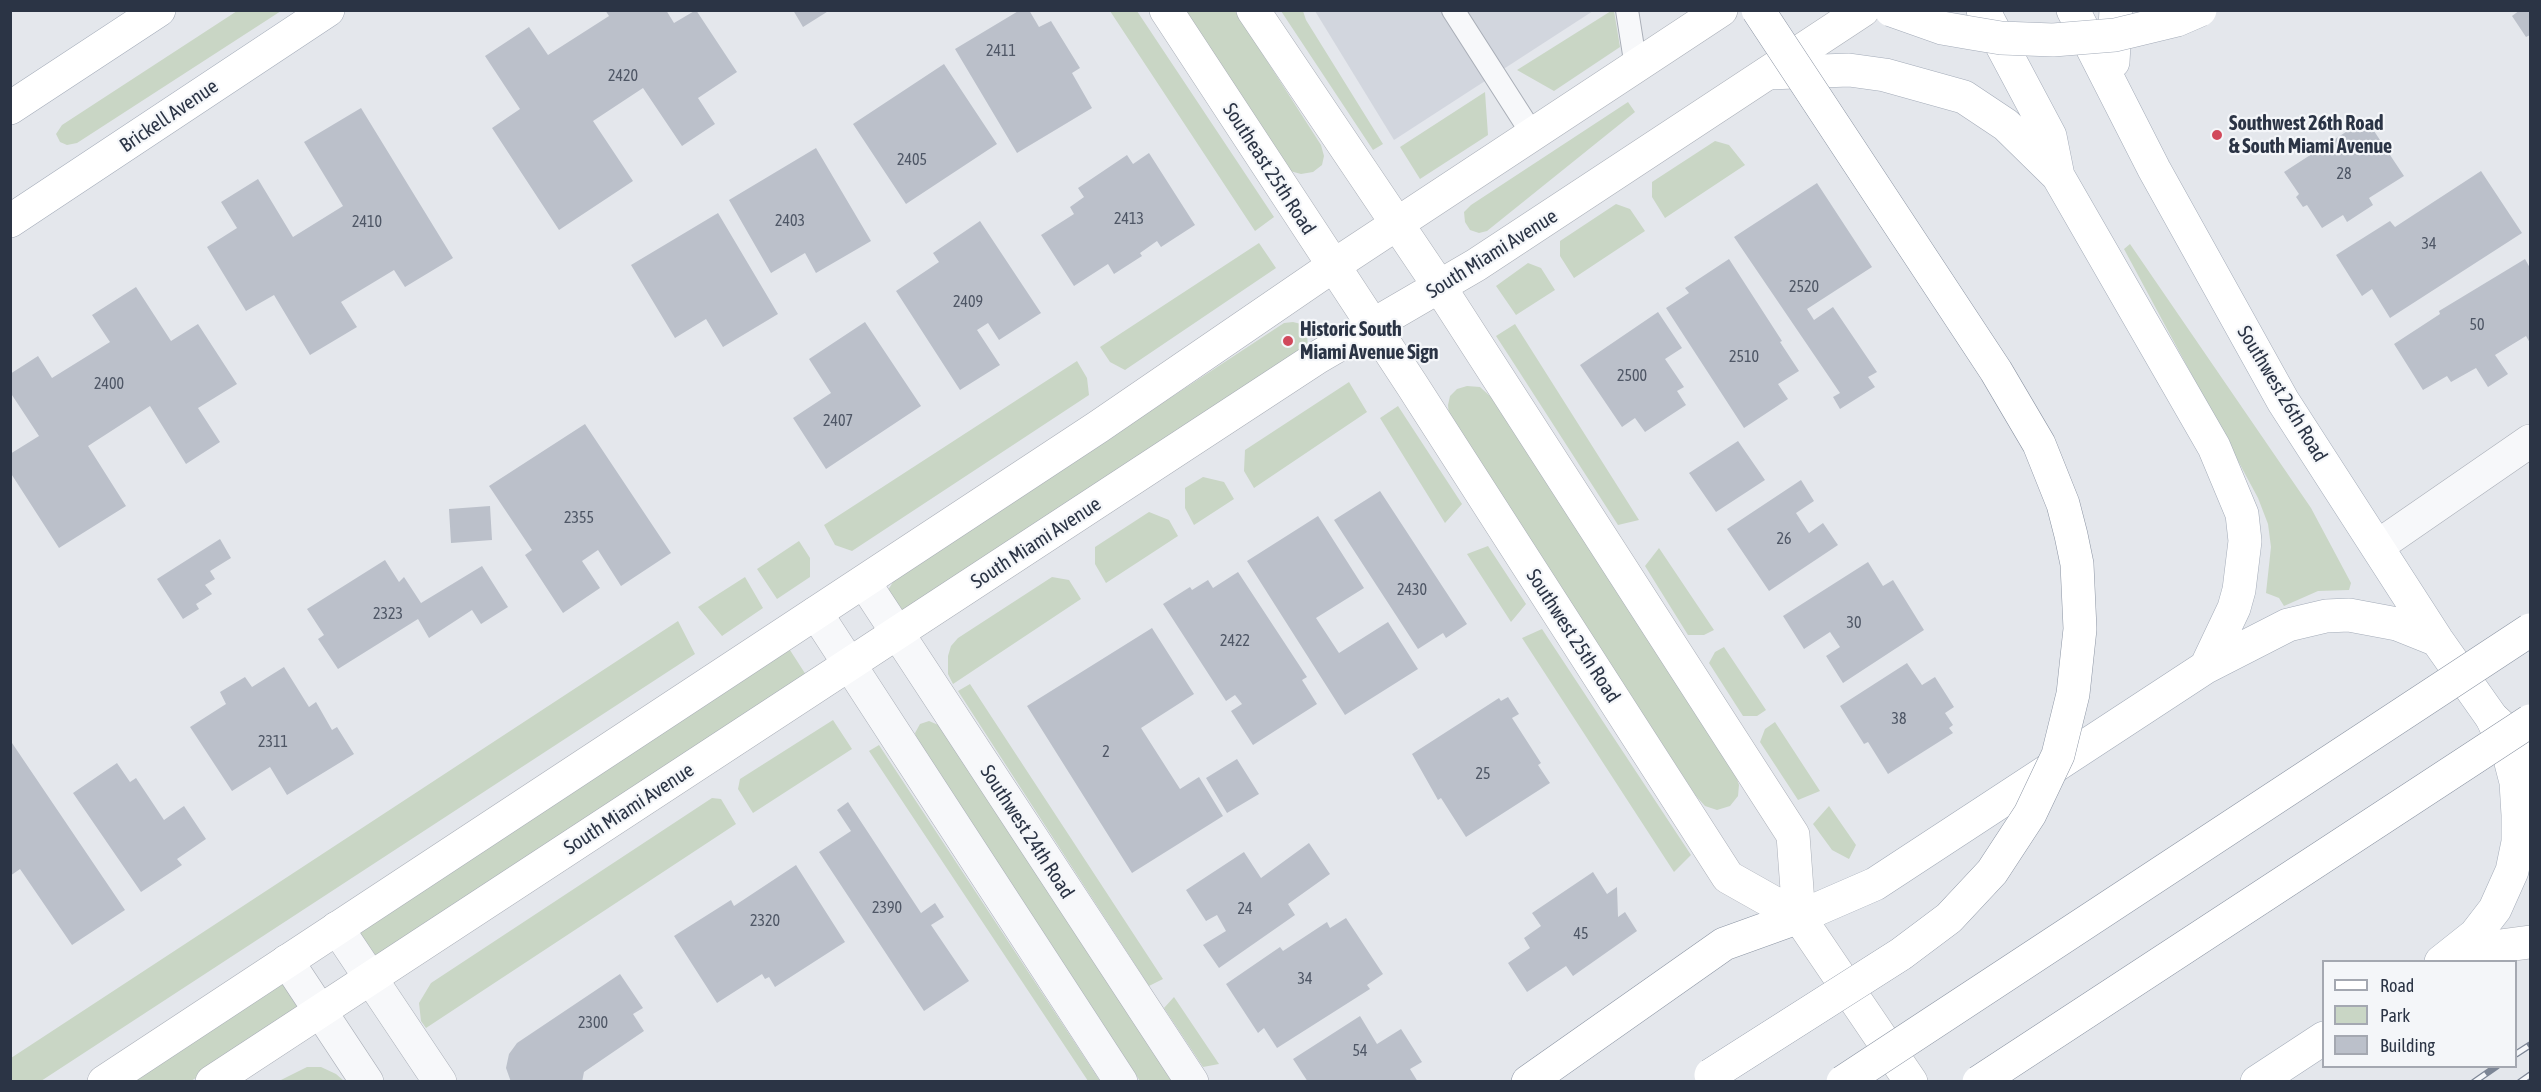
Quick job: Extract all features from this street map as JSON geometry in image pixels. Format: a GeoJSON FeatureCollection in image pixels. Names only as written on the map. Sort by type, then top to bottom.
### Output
{"type":"FeatureCollection","features":[{"type":"Feature","properties":{"kind":"main road"},"geometry":{"type":"LineString","coordinates":[[10,108],[159,10]]}},
{"type":"Feature","properties":{"kind":"main road","name":"Brickell Avenue"},"geometry":{"type":"LineString","coordinates":[[13,214],[328,10]]}},
{"type":"Feature","properties":{"kind":"main road","name":"Southeast 25th Road"},"geometry":{"type":"LineString","coordinates":[[1166,10],[1372,327]]}},
{"type":"Feature","properties":{"kind":"main road"},"geometry":{"type":"LineString","coordinates":[[1253,10],[1439,286]]}},
{"type":"Feature","properties":{"kind":"main road"},"geometry":{"type":"LineString","coordinates":[[104,1082],[1098,427],[1333,266],[1721,10]]}},
{"type":"Feature","properties":{"kind":"main road"},"geometry":{"type":"LineString","coordinates":[[1706,1078],[1900,954],[1949,918],[1992,872],[2030,814],[2058,755],[2073,694],[2080,629],[2077,564],[2071,535],[2063,504],[2039,444],[1996,371],[1758,10]]}},
{"type":"Feature","properties":{"kind":"main road","name":"South Miami Avenue"},"geometry":{"type":"LineString","coordinates":[[212,1082],[1318,357],[1372,327],[1553,216],[1863,10]]}},
{"type":"Feature","properties":{"kind":"main road"},"geometry":{"type":"LineString","coordinates":[[1891,10],[1942,28],[2001,38],[2053,40],[2125,33],[2177,20],[2200,10]]}},
{"type":"Feature","properties":{"kind":"main road"},"geometry":{"type":"LineString","coordinates":[[1983,10],[2050,136],[2058,176]]}},
{"type":"Feature","properties":{"kind":"main road","name":"Southwest 26th Road"},"geometry":{"type":"LineString","coordinates":[[2073,10],[2111,88],[2283,401],[2437,640],[2492,718],[2530,752]]}},
{"type":"Feature","properties":{"kind":"main road"},"geometry":{"type":"LineString","coordinates":[[2111,88],[2116,10]]}},
{"type":"Feature","properties":{"kind":"main road"},"geometry":{"type":"LineString","coordinates":[[1768,73],[1850,70],[1885,75],[1964,97],[2006,125],[2058,176],[2214,447],[2242,514],[2245,541],[2239,590],[2234,608],[2206,668]]}},
{"type":"Feature","properties":{"kind":"main road","name":"Southwest 25th Road"},"geometry":{"type":"LineString","coordinates":[[1439,286],[1793,835],[1799,917]]}},
{"type":"Feature","properties":{"kind":"main road","name":"Southwest 25th Road"},"geometry":{"type":"LineString","coordinates":[[1372,327],[1728,877],[1799,917],[1911,1082]]}},
{"type":"Feature","properties":{"kind":"main road"},"geometry":{"type":"LineString","coordinates":[[1528,1082],[1724,944],[1799,917],[1875,884],[2206,668],[2288,625],[2326,616],[2349,615],[2397,624],[2437,640]]}},
{"type":"Feature","properties":{"kind":"main road"},"geometry":{"type":"LineString","coordinates":[[1843,1082],[2530,630]]}},
{"type":"Feature","properties":{"kind":"main road"},"geometry":{"type":"LineString","coordinates":[[2448,957],[2475,935],[2494,909],[2512,871],[2518,842],[2516,782],[2509,755],[2492,718]]}},
{"type":"Feature","properties":{"kind":"main road"},"geometry":{"type":"LineString","coordinates":[[1979,1082],[2530,721]]}},
{"type":"Feature","properties":{"kind":"main road"},"geometry":{"type":"LineString","coordinates":[[2448,957],[2530,942]]}},
{"type":"Feature","properties":{"kind":"main road"},"geometry":{"type":"LineString","coordinates":[[2257,1082],[2322,1039]]}},
{"type":"Feature","properties":{"kind":"street"},"geometry":{"type":"LineString","coordinates":[[2378,546],[2530,441]]}},
{"type":"Feature","properties":{"kind":"street","name":"Southwest 24th Road"},"geometry":{"type":"LineString","coordinates":[[864,582],[1192,1082]]}},
{"type":"Feature","properties":{"kind":"street"},"geometry":{"type":"LineString","coordinates":[[816,613],[1121,1082]]}},
{"type":"Feature","properties":{"kind":"street"},"geometry":{"type":"LineString","coordinates":[[337,928],[440,1082]]}},
{"type":"Feature","properties":{"kind":"street"},"geometry":{"type":"LineString","coordinates":[[287,961],[367,1082]]}},
{"type":"Feature","properties":{"kind":"lane"},"geometry":{"type":"LineString","coordinates":[[1453,10],[1533,135]]}},
{"type":"Feature","properties":{"kind":"lane"},"geometry":{"type":"LineString","coordinates":[[1627,10],[1636,67]]}},
{"type":"Feature","properties":{"kind":"shaded area"},"geometry":{"type":"Polygon","coordinates":[[[1315,11],[1593,11],[1394,140],[1315,11]]]}},
{"type":"Feature","properties":{"kind":"green space"},"geometry":{"type":"Polygon","coordinates":[[[237,11],[281,11],[77,143],[67,145],[60,142],[56,134],[62,125],[237,11]]]}},
{"type":"Feature","properties":{"kind":"green space"},"geometry":{"type":"Polygon","coordinates":[[[1110,11],[1137,11],[1274,217],[1255,231],[1110,11]]]}},
{"type":"Feature","properties":{"kind":"green space"},"geometry":{"type":"Polygon","coordinates":[[[1183,11],[1235,11],[1321,145],[1324,156],[1322,165],[1313,172],[1301,174],[1290,171],[1183,11]]]}},
{"type":"Feature","properties":{"kind":"green space"},"geometry":{"type":"Polygon","coordinates":[[[1281,11],[1303,11],[1306,20],[1383,144],[1373,150],[1281,11]]]}},
{"type":"Feature","properties":{"kind":"green space"},"geometry":{"type":"Polygon","coordinates":[[[1614,11],[1620,47],[1554,91],[1517,70],[1614,11]]]}},
{"type":"Feature","properties":{"kind":"green space"},"geometry":{"type":"Polygon","coordinates":[[[1485,92],[1488,135],[1420,179],[1400,147],[1485,92]]]}},
{"type":"Feature","properties":{"kind":"green space"},"geometry":{"type":"Polygon","coordinates":[[[1628,102],[1635,112],[1487,231],[1479,233],[1470,230],[1465,222],[1464,212],[1471,205],[1628,102]]]}},
{"type":"Feature","properties":{"kind":"green space"},"geometry":{"type":"Polygon","coordinates":[[[1715,141],[1729,145],[1745,165],[1665,218],[1652,197],[1652,182],[1715,141]]]}},
{"type":"Feature","properties":{"kind":"green space"},"geometry":{"type":"Polygon","coordinates":[[[1616,204],[1630,209],[1645,231],[1574,278],[1560,256],[1560,241],[1616,204]]]}},
{"type":"Feature","properties":{"kind":"green space"},"geometry":{"type":"Polygon","coordinates":[[[1259,243],[1276,268],[1125,370],[1110,362],[1100,347],[1259,243]]]}},
{"type":"Feature","properties":{"kind":"green space"},"geometry":{"type":"Polygon","coordinates":[[[2130,244],[2311,508],[2351,583],[2349,590],[2318,591],[2284,606],[2279,598],[2266,593],[2271,547],[2268,524],[2258,498],[2124,249],[2130,244]]]}},
{"type":"Feature","properties":{"kind":"green space"},"geometry":{"type":"Polygon","coordinates":[[[1528,263],[1541,268],[1555,290],[1516,315],[1496,286],[1528,263]]]}},
{"type":"Feature","properties":{"kind":"green space"},"geometry":{"type":"Polygon","coordinates":[[[1284,323],[1301,324],[1307,332],[1308,349],[915,608],[899,611],[886,593],[895,579],[1284,323]]]}},
{"type":"Feature","properties":{"kind":"green space"},"geometry":{"type":"Polygon","coordinates":[[[1515,324],[1639,520],[1618,525],[1496,336],[1515,324]]]}},
{"type":"Feature","properties":{"kind":"green space"},"geometry":{"type":"Polygon","coordinates":[[[1077,361],[1087,378],[1089,395],[852,551],[835,545],[824,525],[1077,361]]]}},
{"type":"Feature","properties":{"kind":"green space"},"geometry":{"type":"Polygon","coordinates":[[[1349,382],[1367,412],[1254,488],[1244,471],[1245,450],[1349,382]]]}},
{"type":"Feature","properties":{"kind":"green space"},"geometry":{"type":"Polygon","coordinates":[[[1467,386],[1480,387],[1491,397],[1735,773],[1739,785],[1738,796],[1730,806],[1717,810],[1705,806],[1696,796],[1449,416],[1450,396],[1457,389],[1467,386]]]}},
{"type":"Feature","properties":{"kind":"green space"},"geometry":{"type":"Polygon","coordinates":[[[1398,406],[1462,504],[1445,523],[1380,418],[1398,406]]]}},
{"type":"Feature","properties":{"kind":"green space"},"geometry":{"type":"Polygon","coordinates":[[[1203,477],[1224,482],[1234,499],[1194,525],[1185,508],[1185,488],[1203,477]]]}},
{"type":"Feature","properties":{"kind":"green space"},"geometry":{"type":"Polygon","coordinates":[[[1149,512],[1169,520],[1178,536],[1106,583],[1095,564],[1095,547],[1149,512]]]}},
{"type":"Feature","properties":{"kind":"green space"},"geometry":{"type":"Polygon","coordinates":[[[799,541],[810,558],[810,577],[777,599],[757,569],[799,541]]]}},
{"type":"Feature","properties":{"kind":"green space"},"geometry":{"type":"Polygon","coordinates":[[[1488,546],[1526,604],[1511,622],[1467,554],[1488,546]]]}},
{"type":"Feature","properties":{"kind":"green space"},"geometry":{"type":"Polygon","coordinates":[[[1659,548],[1714,630],[1704,635],[1688,635],[1645,566],[1659,548]]]}},
{"type":"Feature","properties":{"kind":"green space"},"geometry":{"type":"Polygon","coordinates":[[[745,577],[763,608],[722,636],[698,607],[745,577]]]}},
{"type":"Feature","properties":{"kind":"green space"},"geometry":{"type":"Polygon","coordinates":[[[1052,577],[1069,580],[1081,599],[953,684],[948,674],[948,656],[951,646],[958,638],[1052,577]]]}},
{"type":"Feature","properties":{"kind":"green space"},"geometry":{"type":"Polygon","coordinates":[[[678,621],[695,654],[41,1081],[11,1081],[11,1058],[678,621]]]}},
{"type":"Feature","properties":{"kind":"green space"},"geometry":{"type":"Polygon","coordinates":[[[1542,629],[1691,855],[1674,872],[1522,638],[1542,629]]]}},
{"type":"Feature","properties":{"kind":"green space"},"geometry":{"type":"Polygon","coordinates":[[[788,647],[808,678],[386,954],[369,955],[359,945],[360,931],[788,647]]]}},
{"type":"Feature","properties":{"kind":"green space"},"geometry":{"type":"Polygon","coordinates":[[[1724,647],[1766,710],[1757,716],[1743,716],[1709,663],[1715,652],[1724,647]]]}},
{"type":"Feature","properties":{"kind":"green space"},"geometry":{"type":"Polygon","coordinates":[[[970,684],[1163,979],[1149,986],[958,691],[970,684]]]}},
{"type":"Feature","properties":{"kind":"green space"},"geometry":{"type":"Polygon","coordinates":[[[833,720],[852,749],[753,813],[738,789],[740,779],[833,720]]]}},
{"type":"Feature","properties":{"kind":"green space"},"geometry":{"type":"Polygon","coordinates":[[[929,721],[943,727],[1173,1081],[1140,1081],[918,743],[915,733],[920,724],[929,721]]]}},
{"type":"Feature","properties":{"kind":"green space"},"geometry":{"type":"Polygon","coordinates":[[[1775,722],[1820,791],[1798,800],[1760,742],[1765,729],[1775,722]]]}},
{"type":"Feature","properties":{"kind":"green space"},"geometry":{"type":"Polygon","coordinates":[[[879,745],[1100,1081],[1088,1081],[869,751],[879,745]]]}},
{"type":"Feature","properties":{"kind":"green space"},"geometry":{"type":"Polygon","coordinates":[[[712,798],[721,799],[736,824],[426,1028],[421,1021],[419,1003],[431,983],[712,798]]]}},
{"type":"Feature","properties":{"kind":"green space"},"geometry":{"type":"Polygon","coordinates":[[[1829,806],[1856,845],[1849,859],[1832,850],[1813,824],[1829,806]]]}},
{"type":"Feature","properties":{"kind":"green space"},"geometry":{"type":"Polygon","coordinates":[[[278,982],[294,983],[301,1003],[293,1015],[191,1081],[125,1082],[278,982]]]}},
{"type":"Feature","properties":{"kind":"green space"},"geometry":{"type":"Polygon","coordinates":[[[1174,997],[1219,1064],[1203,1067],[1164,1008],[1174,997]]]}},
{"type":"Feature","properties":{"kind":"green space"},"geometry":{"type":"Polygon","coordinates":[[[307,1067],[321,1067],[336,1074],[344,1081],[279,1081],[307,1067]]]}},
{"type":"Feature","properties":{"kind":"building"},"geometry":{"type":"Polygon","coordinates":[[[605,10],[666,10],[674,23],[696,10],[737,72],[698,98],[715,124],[682,146],[643,88],[593,121],[633,181],[559,230],[492,128],[520,109],[485,56],[529,27],[548,55],[609,16],[605,10]]]}},
{"type":"Feature","properties":{"kind":"building"},"geometry":{"type":"Polygon","coordinates":[[[793,10],[830,10],[803,27],[793,10]]]}},
{"type":"Feature","properties":{"kind":"building"},"geometry":{"type":"Polygon","coordinates":[[[1020,10],[1029,10],[1039,27],[1051,21],[1080,68],[1072,73],[1092,108],[1017,153],[955,49],[1020,10]]]}},
{"type":"Feature","properties":{"kind":"building"},"geometry":{"type":"Polygon","coordinates":[[[2520,10],[2530,10],[2530,35],[2526,37],[2512,16],[2520,10]]]}},
{"type":"Feature","properties":{"kind":"building"},"geometry":{"type":"Polygon","coordinates":[[[944,64],[997,144],[906,204],[853,124],[944,64]]]}},
{"type":"Feature","properties":{"kind":"building"},"geometry":{"type":"Polygon","coordinates":[[[361,108],[453,258],[405,287],[394,270],[341,302],[357,327],[310,355],[274,295],[246,311],[207,247],[237,228],[221,202],[258,179],[293,237],[343,206],[304,142],[361,108]]]}},
{"type":"Feature","properties":{"kind":"building"},"geometry":{"type":"Polygon","coordinates":[[[2366,119],[2404,176],[2369,198],[2373,205],[2347,222],[2343,215],[2322,228],[2307,205],[2303,207],[2296,197],[2299,194],[2284,172],[2366,119]]]}},
{"type":"Feature","properties":{"kind":"building"},"geometry":{"type":"Polygon","coordinates":[[[816,148],[871,241],[816,273],[805,253],[771,273],[729,200],[816,148]]]}},
{"type":"Feature","properties":{"kind":"building"},"geometry":{"type":"Polygon","coordinates":[[[1149,153],[1195,225],[1161,247],[1157,241],[1140,253],[1142,256],[1114,274],[1108,264],[1074,286],[1041,235],[1074,214],[1070,207],[1084,197],[1078,188],[1127,155],[1133,164],[1149,153]]]}},
{"type":"Feature","properties":{"kind":"building"},"geometry":{"type":"Polygon","coordinates":[[[2481,171],[2522,233],[2390,318],[2372,289],[2362,296],[2336,255],[2390,221],[2395,227],[2481,171]]]}},
{"type":"Feature","properties":{"kind":"building"},"geometry":{"type":"Polygon","coordinates":[[[1817,183],[1872,267],[1807,309],[1814,320],[1833,307],[1877,372],[1868,377],[1875,387],[1840,409],[1833,397],[1840,393],[1734,237],[1817,183]]]}},
{"type":"Feature","properties":{"kind":"building"},"geometry":{"type":"Polygon","coordinates":[[[718,213],[778,314],[723,347],[706,319],[675,338],[631,265],[718,213]]]}},
{"type":"Feature","properties":{"kind":"building"},"geometry":{"type":"Polygon","coordinates":[[[980,221],[1041,313],[999,340],[988,323],[977,330],[1000,365],[960,390],[896,291],[939,262],[933,253],[980,221]]]}},
{"type":"Feature","properties":{"kind":"building"},"geometry":{"type":"Polygon","coordinates":[[[1729,259],[1799,371],[1778,384],[1788,399],[1744,428],[1666,308],[1689,293],[1685,288],[1729,259]]]}},
{"type":"Feature","properties":{"kind":"building"},"geometry":{"type":"Polygon","coordinates":[[[2525,259],[2530,268],[2530,343],[2526,336],[2495,355],[2508,374],[2488,387],[2476,368],[2451,382],[2447,376],[2423,390],[2394,344],[2440,314],[2439,311],[2525,259]]]}},
{"type":"Feature","properties":{"kind":"building"},"geometry":{"type":"Polygon","coordinates":[[[136,287],[171,341],[198,324],[237,384],[198,408],[220,442],[186,464],[150,406],[88,446],[126,506],[59,548],[10,472],[10,454],[39,436],[10,392],[10,374],[38,356],[52,378],[110,342],[92,315],[136,287]]]}},
{"type":"Feature","properties":{"kind":"building"},"geometry":{"type":"Polygon","coordinates":[[[1658,312],[1682,348],[1665,359],[1684,387],[1677,391],[1686,405],[1645,432],[1635,418],[1622,427],[1580,365],[1658,312]]]}},
{"type":"Feature","properties":{"kind":"building"},"geometry":{"type":"Polygon","coordinates":[[[865,322],[921,406],[826,469],[793,418],[831,393],[809,359],[865,322]]]}},
{"type":"Feature","properties":{"kind":"building"},"geometry":{"type":"Polygon","coordinates":[[[585,424],[671,553],[621,586],[598,550],[582,561],[600,588],[563,613],[525,555],[532,550],[489,486],[585,424]]]}},
{"type":"Feature","properties":{"kind":"building"},"geometry":{"type":"Polygon","coordinates":[[[1738,441],[1765,480],[1716,512],[1689,473],[1738,441]]]}},
{"type":"Feature","properties":{"kind":"building"},"geometry":{"type":"Polygon","coordinates":[[[1801,480],[1814,501],[1796,513],[1809,533],[1823,523],[1838,545],[1769,591],[1727,529],[1801,480]]]}},
{"type":"Feature","properties":{"kind":"building"},"geometry":{"type":"Polygon","coordinates":[[[1380,491],[1467,624],[1446,638],[1443,633],[1418,649],[1334,520],[1380,491]]]}},
{"type":"Feature","properties":{"kind":"building"},"geometry":{"type":"Polygon","coordinates":[[[490,506],[492,540],[451,543],[449,509],[490,506]]]}},
{"type":"Feature","properties":{"kind":"building"},"geometry":{"type":"Polygon","coordinates":[[[1318,516],[1364,588],[1316,618],[1339,653],[1388,622],[1418,669],[1345,715],[1247,561],[1318,516]]]}},
{"type":"Feature","properties":{"kind":"building"},"geometry":{"type":"Polygon","coordinates":[[[220,539],[231,558],[210,571],[215,579],[205,585],[212,594],[196,604],[199,609],[183,619],[157,579],[220,539]]]}},
{"type":"Feature","properties":{"kind":"building"},"geometry":{"type":"Polygon","coordinates":[[[385,560],[399,582],[404,577],[421,603],[482,566],[508,607],[481,624],[472,610],[429,638],[418,619],[338,669],[318,639],[324,635],[307,609],[385,560]]]}},
{"type":"Feature","properties":{"kind":"building"},"geometry":{"type":"Polygon","coordinates":[[[1868,562],[1883,586],[1893,580],[1924,630],[1843,683],[1826,656],[1840,647],[1830,632],[1804,649],[1783,616],[1868,562]]]}},
{"type":"Feature","properties":{"kind":"building"},"geometry":{"type":"Polygon","coordinates":[[[1238,572],[1307,677],[1302,680],[1317,704],[1253,745],[1231,711],[1242,704],[1235,695],[1226,701],[1163,604],[1190,587],[1192,590],[1208,580],[1213,588],[1238,572]]]}},
{"type":"Feature","properties":{"kind":"building"},"geometry":{"type":"Polygon","coordinates":[[[1152,628],[1194,694],[1141,728],[1180,789],[1199,777],[1223,816],[1132,873],[1027,706],[1152,628]]]}},
{"type":"Feature","properties":{"kind":"building"},"geometry":{"type":"Polygon","coordinates":[[[1907,663],[1922,685],[1935,677],[1954,707],[1945,713],[1953,725],[1949,728],[1953,733],[1888,774],[1868,742],[1864,744],[1840,706],[1907,663]]]}},
{"type":"Feature","properties":{"kind":"building"},"geometry":{"type":"Polygon","coordinates":[[[284,667],[309,707],[316,702],[332,730],[337,727],[354,754],[287,795],[270,767],[232,791],[190,727],[226,704],[220,692],[245,677],[252,687],[284,667]]]}},
{"type":"Feature","properties":{"kind":"building"},"geometry":{"type":"Polygon","coordinates":[[[1508,697],[1519,714],[1512,718],[1541,763],[1538,765],[1550,783],[1466,837],[1441,798],[1438,800],[1412,754],[1499,698],[1501,701],[1508,697]]]}},
{"type":"Feature","properties":{"kind":"building"},"geometry":{"type":"Polygon","coordinates":[[[10,740],[125,910],[72,945],[20,869],[10,876],[10,740]]]}},
{"type":"Feature","properties":{"kind":"building"},"geometry":{"type":"Polygon","coordinates":[[[1237,759],[1259,794],[1227,813],[1206,778],[1237,759]]]}},
{"type":"Feature","properties":{"kind":"building"},"geometry":{"type":"Polygon","coordinates":[[[117,763],[130,782],[136,778],[164,820],[184,806],[206,839],[177,859],[182,865],[141,892],[73,793],[117,763]]]}},
{"type":"Feature","properties":{"kind":"building"},"geometry":{"type":"Polygon","coordinates":[[[848,802],[921,913],[935,903],[944,917],[931,925],[969,981],[924,1011],[819,852],[851,831],[837,810],[848,802]]]}},
{"type":"Feature","properties":{"kind":"building"},"geometry":{"type":"Polygon","coordinates":[[[1309,843],[1330,874],[1288,904],[1295,915],[1219,968],[1203,945],[1226,931],[1217,915],[1206,921],[1186,890],[1244,852],[1261,878],[1309,843]]]}},
{"type":"Feature","properties":{"kind":"building"},"geometry":{"type":"Polygon","coordinates":[[[796,865],[845,942],[775,987],[769,977],[765,979],[762,974],[717,1003],[674,936],[731,900],[734,906],[796,865]]]}},
{"type":"Feature","properties":{"kind":"building"},"geometry":{"type":"Polygon","coordinates":[[[1593,872],[1607,894],[1617,887],[1618,917],[1625,912],[1637,931],[1573,976],[1566,966],[1527,992],[1508,963],[1530,948],[1524,938],[1541,926],[1532,913],[1593,872]]]}},
{"type":"Feature","properties":{"kind":"building"},"geometry":{"type":"Polygon","coordinates":[[[1346,918],[1383,974],[1367,985],[1370,989],[1277,1048],[1264,1028],[1258,1033],[1226,984],[1280,947],[1283,951],[1327,922],[1330,928],[1346,918]]]}},
{"type":"Feature","properties":{"kind":"building"},"geometry":{"type":"Polygon","coordinates":[[[620,974],[643,1008],[633,1014],[644,1031],[584,1072],[582,1082],[511,1082],[506,1068],[509,1054],[517,1043],[620,974]]]}},
{"type":"Feature","properties":{"kind":"building"},"geometry":{"type":"Polygon","coordinates":[[[1360,1016],[1377,1044],[1401,1029],[1422,1062],[1410,1069],[1418,1082],[1308,1082],[1293,1059],[1360,1016]]]}},
{"type":"Feature","properties":{"kind":"railway"},"geometry":{"type":"LineString","coordinates":[[2517,1053],[2530,1045]]}},
{"type":"Feature","properties":{"kind":"railway"},"geometry":{"type":"LineString","coordinates":[[2474,1082],[2494,1068]]}},
{"type":"Feature","properties":{"kind":"railway"},"geometry":{"type":"LineString","coordinates":[[2520,1082],[2530,1075]]}},
{"type":"Feature","properties":{"kind":"place","name":"Southwest 26th Road & South Miami Avenue"},"geometry":{"type":"Point","coordinates":[2217,135]}},
{"type":"Feature","properties":{"kind":"place","name":"Historic South Miami Avenue Sign"},"geometry":{"type":"Point","coordinates":[1288,341]}}]}
